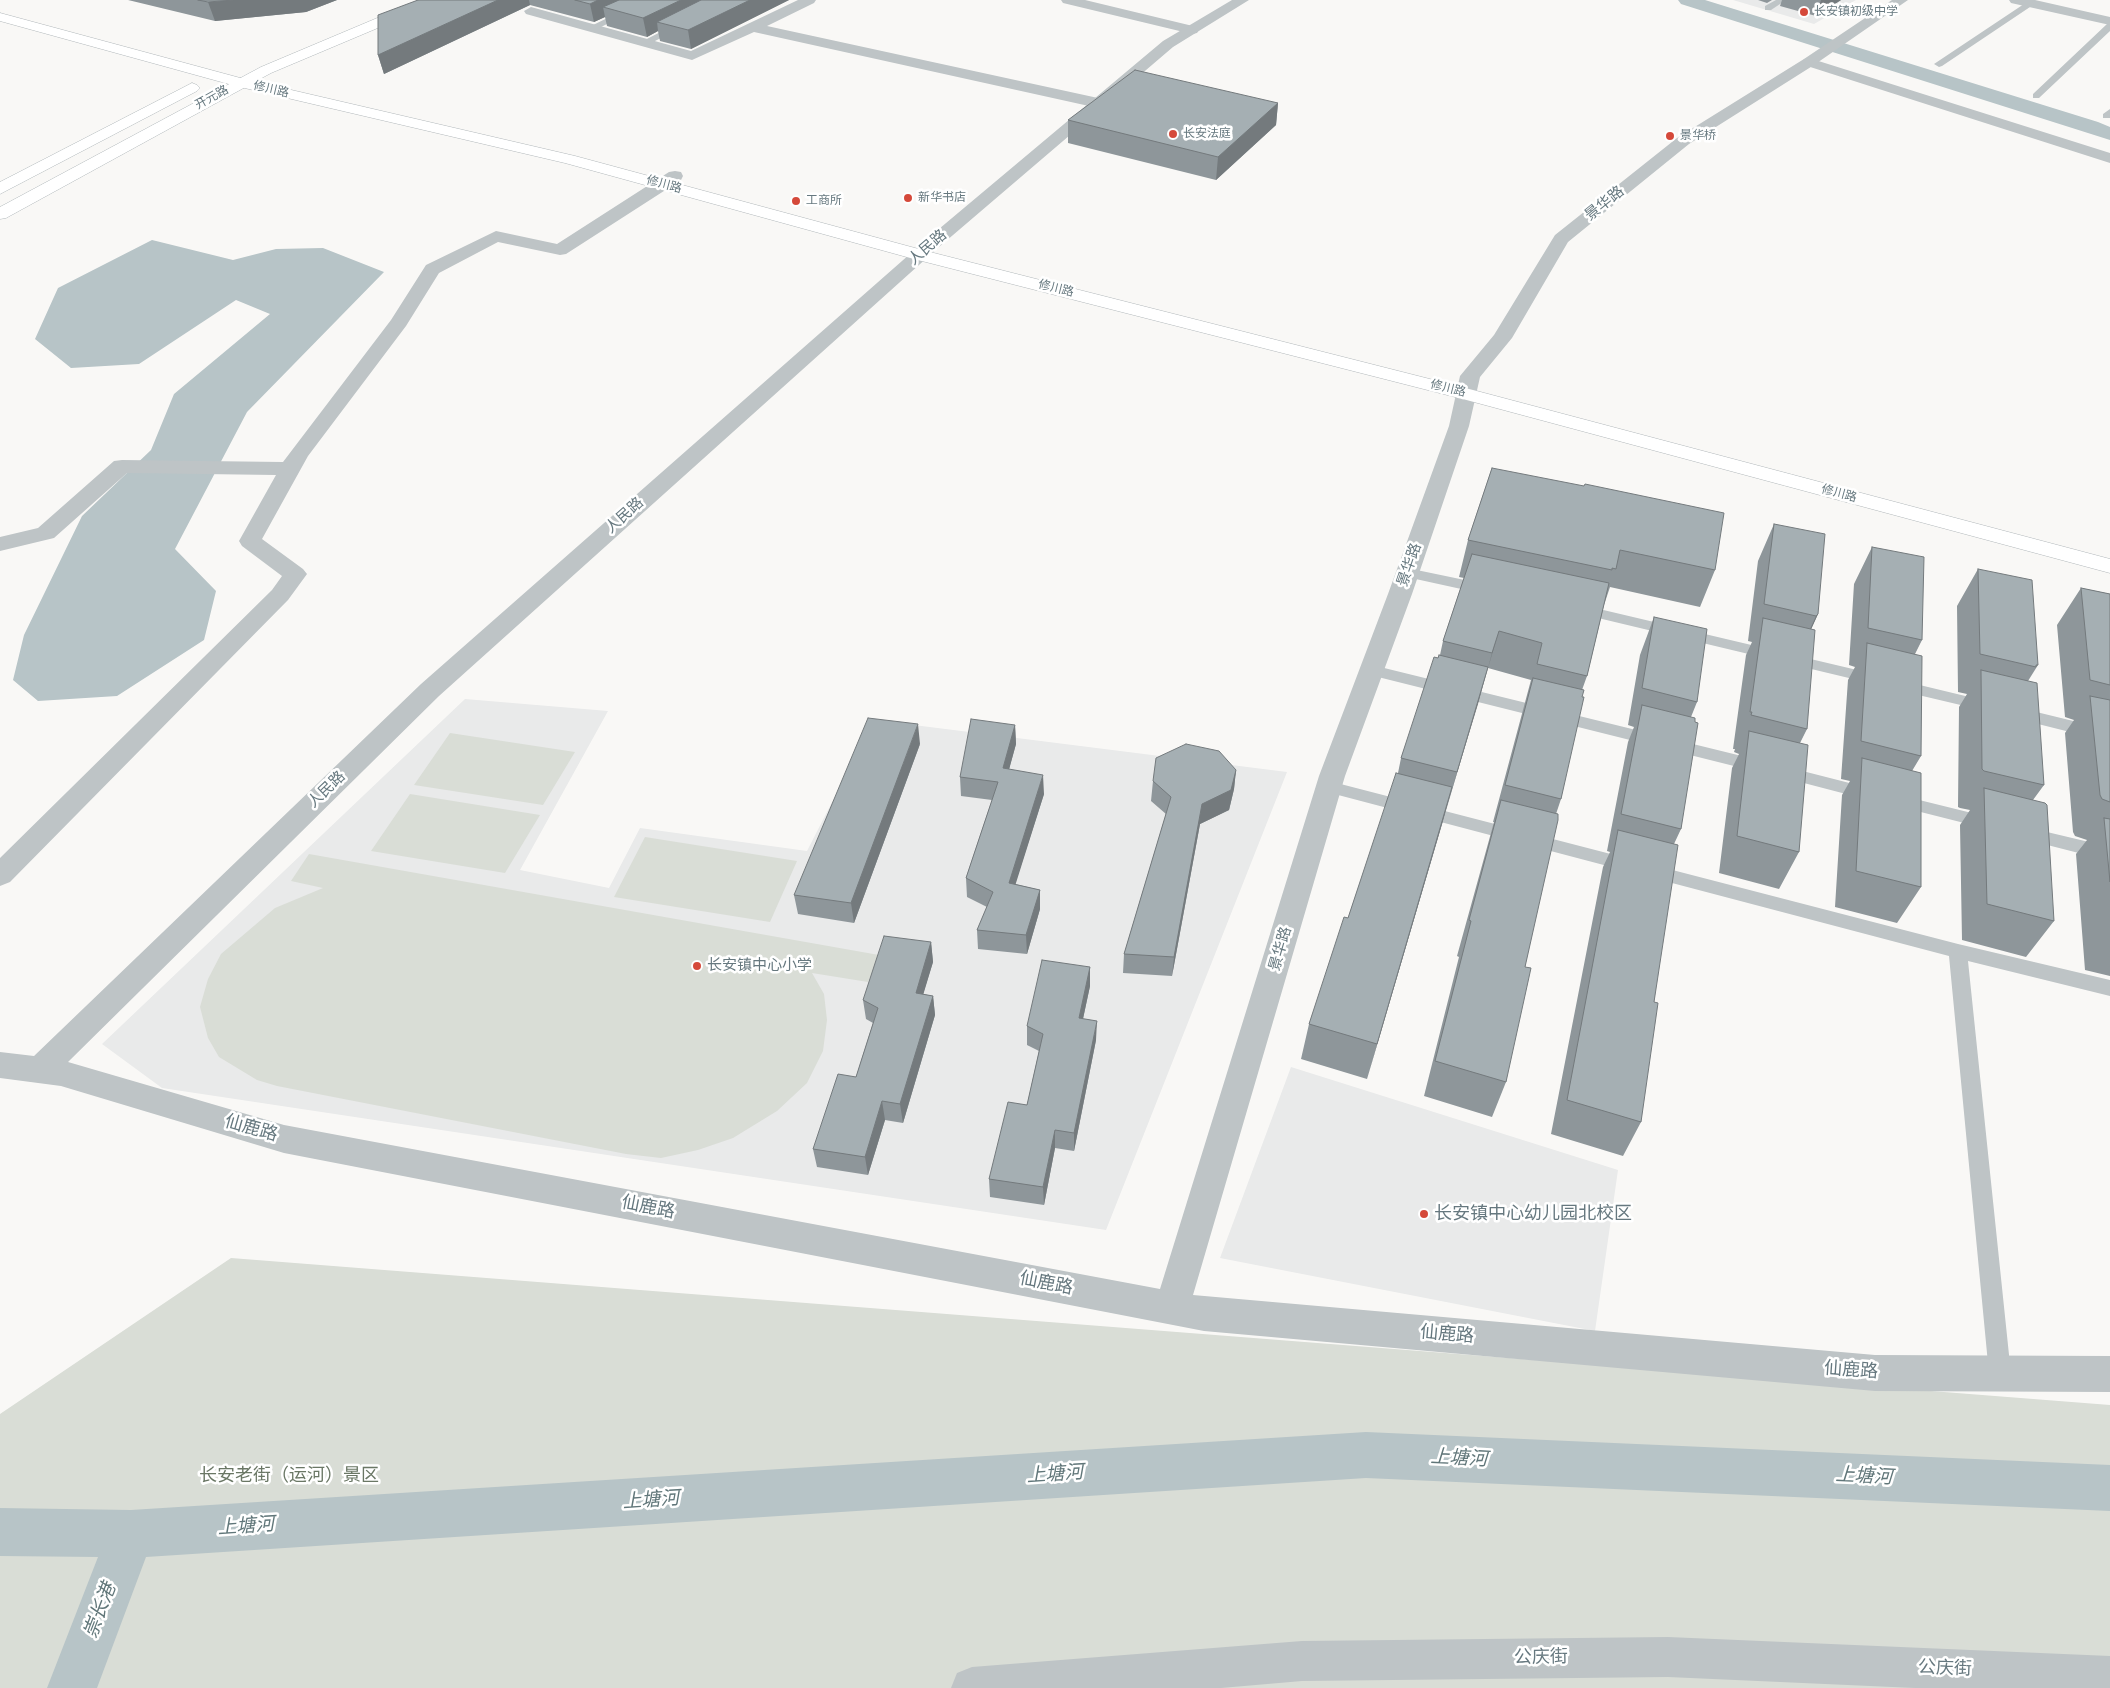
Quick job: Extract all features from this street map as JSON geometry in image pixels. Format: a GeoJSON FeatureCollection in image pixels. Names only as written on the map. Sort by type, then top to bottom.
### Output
{"type":"FeatureCollection","features":[{"type":"Feature","properties":{"kind":"main road","name":"开元路"},"geometry":{"type":"LineString","coordinates":[[0,214],[266,70],[432,0]]}},
{"type":"Feature","properties":{"kind":"main road","name":"修川路"},"geometry":{"type":"LineString","coordinates":[[0,17],[241,83],[668,180]]}},
{"type":"Feature","properties":{"kind":"main road","name":"修川路"},"geometry":{"type":"LineString","coordinates":[[249,65],[294,77]]}},
{"type":"Feature","properties":{"kind":"main road","name":"开元路"},"geometry":{"type":"LineString","coordinates":[[0,189],[232,67]]}},
{"type":"Feature","properties":{"kind":"main road","name":"修川路"},"geometry":{"type":"LineString","coordinates":[[405,105],[668,180],[927,249],[1462,380],[2110,548]]}},
{"type":"Feature","properties":{"kind":"main road","name":"修川路"},"geometry":{"type":"LineString","coordinates":[[927,249],[1403,360]]}},
{"type":"Feature","properties":{"kind":"main road","name":"修川路"},"geometry":{"type":"LineString","coordinates":[[1462,380],[2110,566]]}},
{"type":"Feature","properties":{"kind":"street"},"geometry":{"type":"LineString","coordinates":[[547,4],[526,14],[592,28],[692,56],[809,0]]}},
{"type":"Feature","properties":{"kind":"street"},"geometry":{"type":"LineString","coordinates":[[1068,0],[1192,30]]}},
{"type":"Feature","properties":{"kind":"street","name":"人民路"},"geometry":{"type":"LineString","coordinates":[[40,1070],[430,690],[927,249],[1098,103],[1168,44],[1242,0]]}},
{"type":"Feature","properties":{"kind":"street","name":"景华路"},"geometry":{"type":"LineString","coordinates":[[1172,1308],[1329,787],[1459,426],[1462,380],[1502,338],[1561,239],[1683,141],[1809,62],[1901,0]]}},
{"type":"Feature","properties":{"kind":"street"},"geometry":{"type":"LineString","coordinates":[[2016,0],[2110,21]]}},
{"type":"Feature","properties":{"kind":"street"},"geometry":{"type":"LineString","coordinates":[[752,27],[1098,103]]}},
{"type":"Feature","properties":{"kind":"street"},"geometry":{"type":"LineString","coordinates":[[1809,62],[2110,158]]}},
{"type":"Feature","properties":{"kind":"street"},"geometry":{"type":"LineString","coordinates":[[0,875],[285,588],[295,574],[250,541],[298,455],[399,322],[432,269],[496,236],[560,250],[668,180]]}},
{"type":"Feature","properties":{"kind":"street"},"geometry":{"type":"LineString","coordinates":[[0,544],[46,533],[122,466],[291,469]]}},
{"type":"Feature","properties":{"kind":"street","name":"仙鹿路"},"geometry":{"type":"LineString","coordinates":[[0,1065],[61,1073],[284,1139],[1204,1314],[1875,1374],[2110,1374]]}},
{"type":"Feature","properties":{"kind":"street","name":"公庆街"},"geometry":{"type":"LineString","coordinates":[[972,1688],[1302,1661],[1668,1657],[2110,1676]]}},
{"type":"Feature","properties":{"kind":"lane"},"geometry":{"type":"LineString","coordinates":[[592,28],[651,0]]}},
{"type":"Feature","properties":{"kind":"lane"},"geometry":{"type":"LineString","coordinates":[[1768,8],[1782,0]]}},
{"type":"Feature","properties":{"kind":"lane"},"geometry":{"type":"LineString","coordinates":[[1939,64],[2030,3]]}},
{"type":"Feature","properties":{"kind":"lane"},"geometry":{"type":"LineString","coordinates":[[644,43],[688,21]]}},
{"type":"Feature","properties":{"kind":"lane"},"geometry":{"type":"LineString","coordinates":[[2036,96],[2110,26]]}},
{"type":"Feature","properties":{"kind":"lane"},"geometry":{"type":"LineString","coordinates":[[1407,573],[1501,593]]}},
{"type":"Feature","properties":{"kind":"lane"},"geometry":{"type":"LineString","coordinates":[[1567,607],[1662,627],[2110,736]]}},
{"type":"Feature","properties":{"kind":"lane"},"geometry":{"type":"LineString","coordinates":[[1372,670],[2110,854]]}},
{"type":"Feature","properties":{"kind":"lane"},"geometry":{"type":"LineString","coordinates":[[1329,787],[1958,951],[2110,988]]}},
{"type":"Feature","properties":{"kind":"lane"},"geometry":{"type":"LineString","coordinates":[[1958,951],[2000,1374]]}},
{"type":"Feature","properties":{"kind":"shaded area","name":"长安镇初级中学"},"geometry":{"type":"Polygon","coordinates":[[[1733,0],[1856,0],[1814,24],[1733,0]]]}},
{"type":"Feature","properties":{"kind":"shaded area"},"geometry":{"type":"Polygon","coordinates":[[[152,240],[233,260],[276,249],[323,248],[384,272],[247,412],[175,549],[216,591],[204,640],[117,696],[38,701],[13,680],[24,635],[82,516],[151,450],[174,394],[270,314],[236,300],[139,364],[71,368],[35,339],[58,288],[152,240]]]}},
{"type":"Feature","properties":{"kind":"shaded area","name":"长安镇中心小学"},"geometry":{"type":"Polygon","coordinates":[[[465,699],[608,711],[520,870],[609,888],[640,828],[807,851],[874,720],[1287,772],[1106,1230],[162,1088],[102,1044],[465,699]]]}},
{"type":"Feature","properties":{"kind":"shaded area","name":"长安镇中心幼儿园北校区"},"geometry":{"type":"Polygon","coordinates":[[[1291,1067],[1618,1170],[1595,1331],[1220,1258],[1291,1067]]]}},
{"type":"Feature","properties":{"kind":"green space"},"geometry":{"type":"Polygon","coordinates":[[[450,733],[575,752],[543,805],[414,785],[450,733]]]}},
{"type":"Feature","properties":{"kind":"green space"},"geometry":{"type":"Polygon","coordinates":[[[410,794],[540,815],[505,873],[371,851],[410,794]]]}},
{"type":"Feature","properties":{"kind":"green space"},"geometry":{"type":"Polygon","coordinates":[[[645,837],[797,861],[770,922],[614,897],[645,837]]]}},
{"type":"Feature","properties":{"kind":"green space"},"geometry":{"type":"Polygon","coordinates":[[[309,854],[879,955],[868,982],[812,973],[824,994],[827,1020],[823,1051],[807,1083],[777,1111],[733,1138],[698,1150],[661,1158],[626,1154],[277,1086],[257,1080],[219,1057],[208,1038],[200,1007],[208,979],[221,954],[275,908],[323,888],[291,881],[309,854]]]}},
{"type":"Feature","properties":{"kind":"green space","name":"长安老街（运河）景区"},"geometry":{"type":"Polygon","coordinates":[[[231,1258],[2110,1405],[2110,1688],[0,1688],[0,1414],[231,1258]]]}},
{"type":"Feature","properties":{"kind":"building"},"geometry":{"type":"Polygon","coordinates":[[[198,0],[234,0],[208,2],[198,0]]]}},
{"type":"Feature","properties":{"kind":"building"},"geometry":{"type":"Polygon","coordinates":[[[418,0],[498,0],[378,55],[378,15],[418,0]]]}},
{"type":"Feature","properties":{"kind":"building"},"geometry":{"type":"Polygon","coordinates":[[[575,0],[598,0],[590,4],[575,0]]]}},
{"type":"Feature","properties":{"kind":"building"},"geometry":{"type":"Polygon","coordinates":[[[619,0],[681,0],[643,18],[603,7],[619,0]]]}},
{"type":"Feature","properties":{"kind":"building"},"geometry":{"type":"Polygon","coordinates":[[[701,0],[750,0],[688,30],[657,22],[701,0]]]}},
{"type":"Feature","properties":{"kind":"building"},"geometry":{"type":"Polygon","coordinates":[[[1135,70],[1278,103],[1218,157],[1068,120],[1135,70]]]}},
{"type":"Feature","properties":{"kind":"building"},"geometry":{"type":"Polygon","coordinates":[[[1492,468],[1584,486],[1585,484],[1724,513],[1715,570],[1620,550],[1616,569],[1612,568],[1612,570],[1468,540],[1492,468]]]}},
{"type":"Feature","properties":{"kind":"building"},"geometry":{"type":"Polygon","coordinates":[[[1774,524],[1825,534],[1818,614],[1816,616],[1764,604],[1774,524]]]}},
{"type":"Feature","properties":{"kind":"building"},"geometry":{"type":"Polygon","coordinates":[[[1872,547],[1924,557],[1922,640],[1868,628],[1872,547]]]}},
{"type":"Feature","properties":{"kind":"building"},"geometry":{"type":"Polygon","coordinates":[[[1472,554],[1609,583],[1587,676],[1537,664],[1542,643],[1499,631],[1492,653],[1443,641],[1472,554]]]}},
{"type":"Feature","properties":{"kind":"building"},"geometry":{"type":"Polygon","coordinates":[[[1978,569],[2032,580],[2038,665],[2036,667],[1980,654],[1978,569]]]}},
{"type":"Feature","properties":{"kind":"building"},"geometry":{"type":"Polygon","coordinates":[[[2081,588],[2110,594],[2110,685],[2090,680],[2081,588]]]}},
{"type":"Feature","properties":{"kind":"building"},"geometry":{"type":"Polygon","coordinates":[[[1654,617],[1707,629],[1697,702],[1642,688],[1654,617]]]}},
{"type":"Feature","properties":{"kind":"building"},"geometry":{"type":"Polygon","coordinates":[[[1763,618],[1815,630],[1807,729],[1751,715],[1763,618]]]}},
{"type":"Feature","properties":{"kind":"building"},"geometry":{"type":"Polygon","coordinates":[[[1867,643],[1922,656],[1921,756],[1861,741],[1867,643]]]}},
{"type":"Feature","properties":{"kind":"building"},"geometry":{"type":"Polygon","coordinates":[[[1439,655],[1488,667],[1457,772],[1401,758],[1434,657],[1438,658],[1439,655]]]}},
{"type":"Feature","properties":{"kind":"building"},"geometry":{"type":"Polygon","coordinates":[[[1981,670],[2037,683],[2044,785],[1982,769],[1981,670]]]}},
{"type":"Feature","properties":{"kind":"building"},"geometry":{"type":"Polygon","coordinates":[[[1533,678],[1584,690],[1561,799],[1505,785],[1533,678]]]}},
{"type":"Feature","properties":{"kind":"building"},"geometry":{"type":"Polygon","coordinates":[[[2090,696],[2110,700],[2110,802],[2102,799],[2100,795],[2090,696]]]}},
{"type":"Feature","properties":{"kind":"building"},"geometry":{"type":"Polygon","coordinates":[[[1642,705],[1695,718],[1695,722],[1698,723],[1681,829],[1621,814],[1642,705]]]}},
{"type":"Feature","properties":{"kind":"building"},"geometry":{"type":"Polygon","coordinates":[[[868,718],[918,724],[851,903],[794,895],[868,718]]]}},
{"type":"Feature","properties":{"kind":"building"},"geometry":{"type":"Polygon","coordinates":[[[971,719],[1015,725],[1003,768],[1043,775],[1009,883],[1040,890],[1026,935],[977,930],[993,892],[966,878],[998,782],[960,777],[971,719]]]}},
{"type":"Feature","properties":{"kind":"building"},"geometry":{"type":"Polygon","coordinates":[[[1749,731],[1808,745],[1799,852],[1737,836],[1749,731]]]}},
{"type":"Feature","properties":{"kind":"building"},"geometry":{"type":"Polygon","coordinates":[[[1186,744],[1219,751],[1236,770],[1231,790],[1202,804],[1174,957],[1124,954],[1171,797],[1153,781],[1156,758],[1186,744]]]}},
{"type":"Feature","properties":{"kind":"building"},"geometry":{"type":"Polygon","coordinates":[[[1862,758],[1921,773],[1921,887],[1856,871],[1862,758]]]}},
{"type":"Feature","properties":{"kind":"building"},"geometry":{"type":"Polygon","coordinates":[[[1396,773],[1452,787],[1377,1044],[1309,1024],[1344,917],[1348,918],[1396,773]]]}},
{"type":"Feature","properties":{"kind":"building"},"geometry":{"type":"Polygon","coordinates":[[[1984,788],[2047,805],[2054,921],[1987,904],[1984,788]]]}},
{"type":"Feature","properties":{"kind":"building"},"geometry":{"type":"Polygon","coordinates":[[[1501,800],[1558,814],[1525,967],[1531,968],[1506,1082],[1435,1061],[1471,921],[1469,920],[1501,800]]]}},
{"type":"Feature","properties":{"kind":"building"},"geometry":{"type":"Polygon","coordinates":[[[2104,818],[2110,819],[2110,882],[2104,818]]]}},
{"type":"Feature","properties":{"kind":"building"},"geometry":{"type":"Polygon","coordinates":[[[1618,830],[1678,845],[1654,1002],[1658,1003],[1641,1122],[1567,1100],[1618,830]]]}},
{"type":"Feature","properties":{"kind":"building"},"geometry":{"type":"Polygon","coordinates":[[[884,936],[931,942],[916,993],[933,996],[900,1104],[882,1101],[865,1157],[813,1149],[838,1074],[856,1077],[878,1008],[863,1000],[884,936]]]}},
{"type":"Feature","properties":{"kind":"building"},"geometry":{"type":"Polygon","coordinates":[[[1042,960],[1090,967],[1079,1018],[1097,1021],[1074,1133],[1055,1130],[1043,1187],[989,1179],[1008,1102],[1027,1105],[1043,1034],[1027,1026],[1042,960]]]}},
{"type":"Feature","properties":{"kind":"waterway"},"geometry":{"type":"LineString","coordinates":[[1687,0],[2091,126],[2110,134]]}},
{"type":"Feature","properties":{"kind":"waterway","name":"上塘河"},"geometry":{"type":"LineString","coordinates":[[131,1534],[1366,1455],[2110,1488]]}},
{"type":"Feature","properties":{"kind":"waterway","name":"上塘河"},"geometry":{"type":"LineString","coordinates":[[0,1532],[131,1534]]}},
{"type":"Feature","properties":{"kind":"waterway","name":"崇长港"},"geometry":{"type":"LineString","coordinates":[[72,1688],[131,1534]]}},
{"type":"Feature","properties":{"kind":"place","name":"长安镇初级中学"},"geometry":{"type":"Point","coordinates":[1804,12]}},
{"type":"Feature","properties":{"kind":"place","name":"长安法庭"},"geometry":{"type":"Point","coordinates":[1173,134]}},
{"type":"Feature","properties":{"kind":"place","name":"景华桥"},"geometry":{"type":"Point","coordinates":[1670,136]}},
{"type":"Feature","properties":{"kind":"place","name":"新华书店"},"geometry":{"type":"Point","coordinates":[908,198]}},
{"type":"Feature","properties":{"kind":"place","name":"工商所"},"geometry":{"type":"Point","coordinates":[796,201]}},
{"type":"Feature","properties":{"kind":"place","name":"长安镇中心小学"},"geometry":{"type":"Point","coordinates":[697,966]}},
{"type":"Feature","properties":{"kind":"place","name":"长安镇中心幼儿园北校区"},"geometry":{"type":"Point","coordinates":[1424,1214]}}]}
